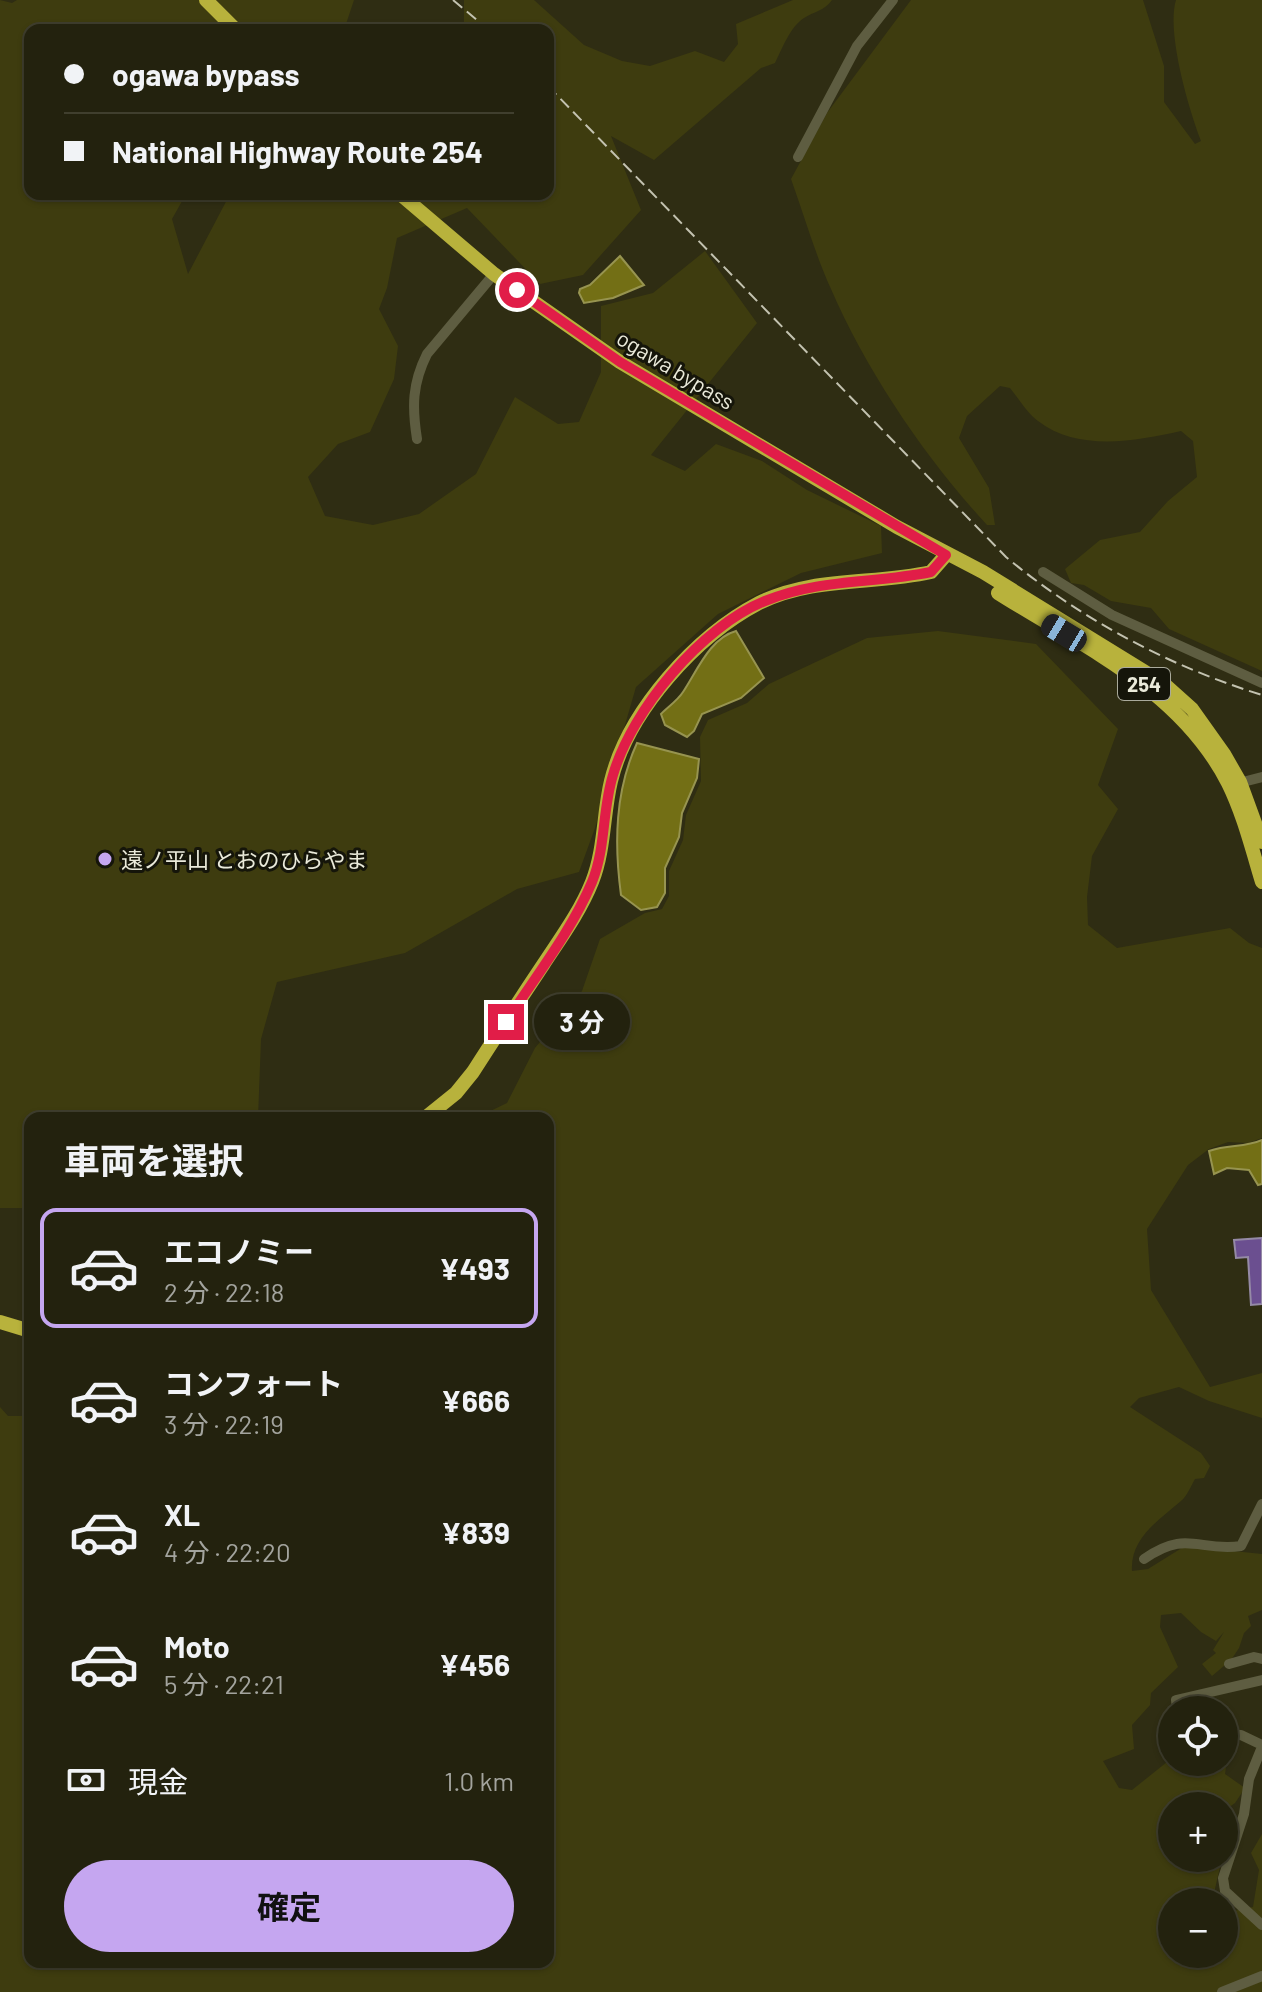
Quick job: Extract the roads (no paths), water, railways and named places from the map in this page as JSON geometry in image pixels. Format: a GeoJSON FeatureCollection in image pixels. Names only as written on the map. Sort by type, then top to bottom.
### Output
{"type":"FeatureCollection","features":[{"type":"Feature","properties":{"kind":"highway"},"geometry":{"type":"LineString","coordinates":[[206,0],[230,24]]}},
{"type":"Feature","properties":{"kind":"highway","name":"ogawa bypass"},"geometry":{"type":"LineString","coordinates":[[407,200],[494,274],[620,362],[946,555]]}},
{"type":"Feature","properties":{"kind":"highway"},"geometry":{"type":"LineString","coordinates":[[432,1112],[456,1093],[473,1072],[572,921],[592,881],[605,832],[612,777],[622,747],[663,685],[702,644],[760,603],[831,582],[931,572],[946,555]]}},
{"type":"Feature","properties":{"kind":"highway","name":"254"},"geometry":{"type":"LineString","coordinates":[[946,555],[1004,596],[1137,678],[1167,702],[1195,732],[1234,784],[1262,842]]}},
{"type":"Feature","properties":{"kind":"highway","name":"254"},"geometry":{"type":"LineString","coordinates":[[1234,784],[1262,882]]}},
{"type":"Feature","properties":{"kind":"highway"},"geometry":{"type":"LineString","coordinates":[[0,1322],[24,1329]]}},
{"type":"Feature","properties":{"kind":"street"},"geometry":{"type":"LineString","coordinates":[[798,157],[857,46],[893,0]]}},
{"type":"Feature","properties":{"kind":"street"},"geometry":{"type":"LineString","coordinates":[[417,439],[412,401],[422,365],[448,328],[494,274]]}},
{"type":"Feature","properties":{"kind":"street"},"geometry":{"type":"LineString","coordinates":[[1043,572],[1112,615],[1262,683]]}},
{"type":"Feature","properties":{"kind":"street"},"geometry":{"type":"LineString","coordinates":[[1234,784],[1262,777]]}},
{"type":"Feature","properties":{"kind":"street"},"geometry":{"type":"LineString","coordinates":[[1144,1559],[1161,1547],[1176,1542],[1241,1546],[1262,1504]]}},
{"type":"Feature","properties":{"kind":"street"},"geometry":{"type":"LineString","coordinates":[[1229,1664],[1254,1657],[1262,1659]]}},
{"type":"Feature","properties":{"kind":"street"},"geometry":{"type":"LineString","coordinates":[[1193,1696],[1262,1680]]}},
{"type":"Feature","properties":{"kind":"street"},"geometry":{"type":"LineString","coordinates":[[1238,1735],[1262,1746],[1249,1779],[1244,1814],[1223,1878],[1225,1891],[1262,1925]]}},
{"type":"Feature","properties":{"kind":"street"},"geometry":{"type":"LineString","coordinates":[[1222,1992],[1262,1976]]}},
{"type":"Feature","properties":{"kind":"railway"},"geometry":{"type":"LineString","coordinates":[[453,0],[482,24]]}},
{"type":"Feature","properties":{"kind":"railway"},"geometry":{"type":"LineString","coordinates":[[554,92],[1006,557],[1064,601],[1127,638],[1193,670],[1262,695]]}},
{"type":"Feature","properties":{"kind":"place","name":"遠ノ平山 とおのひらやま"},"geometry":{"type":"Point","coordinates":[105,859]}}]}
